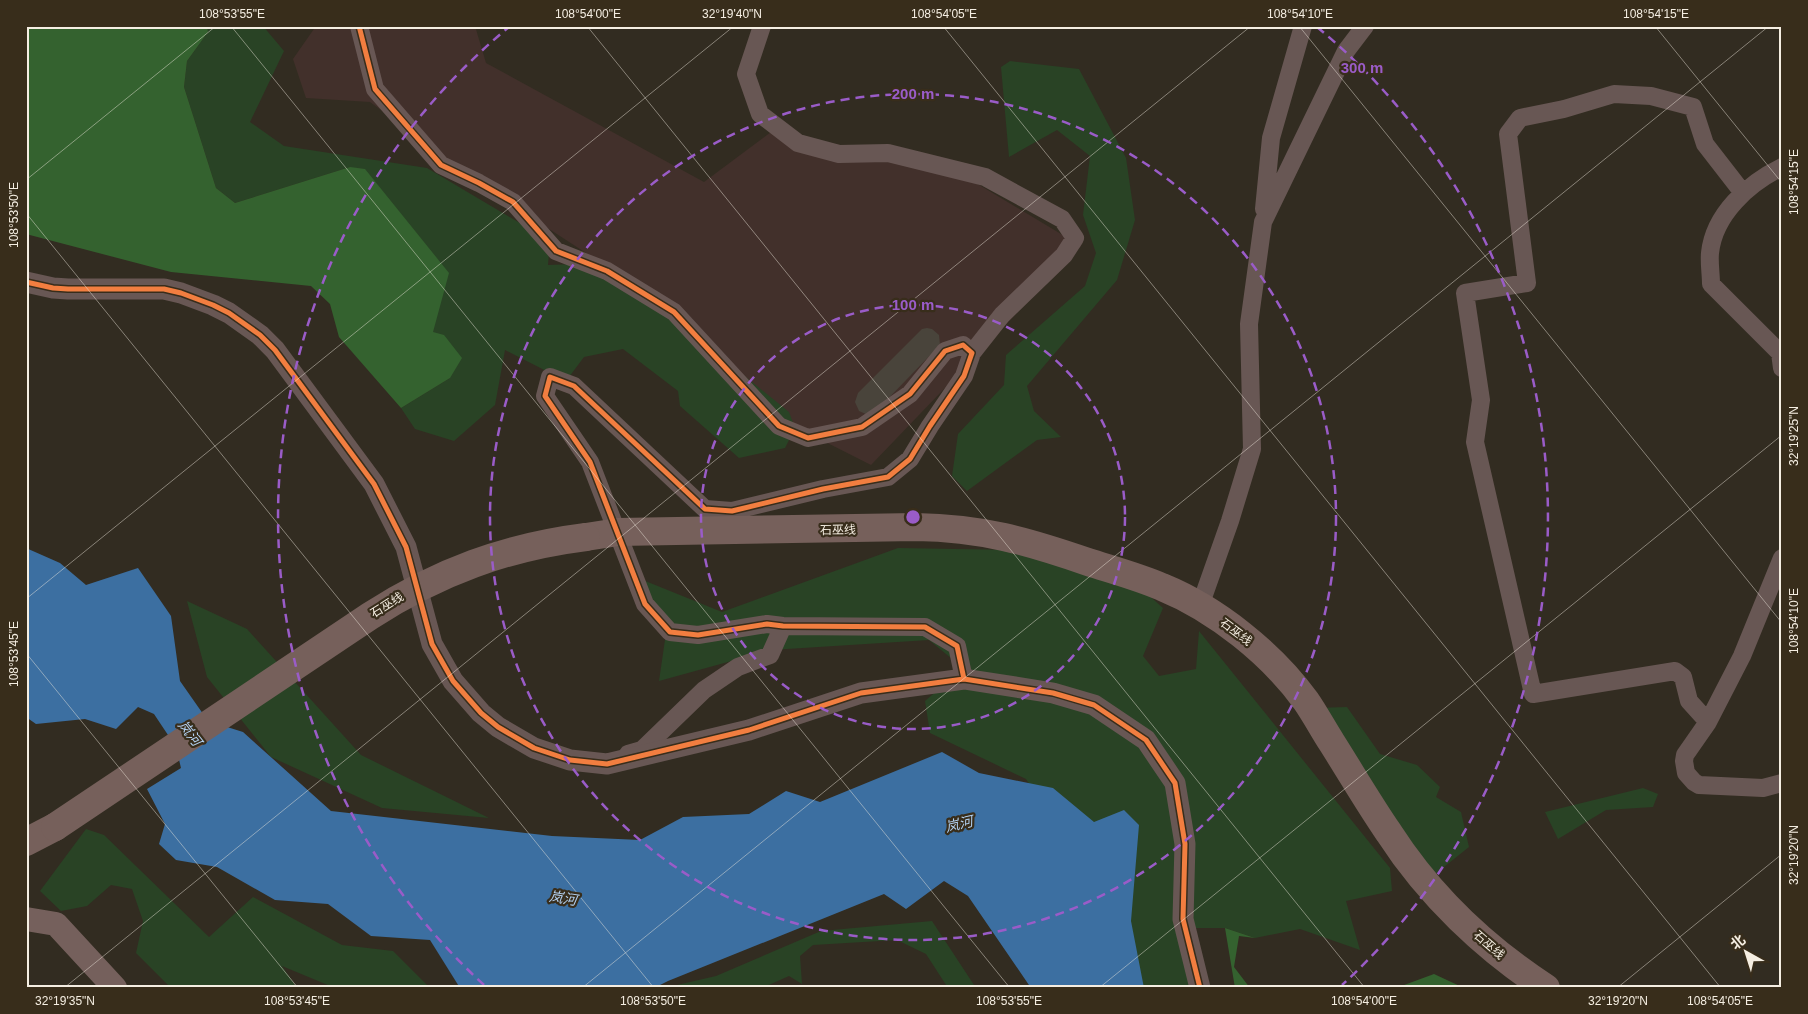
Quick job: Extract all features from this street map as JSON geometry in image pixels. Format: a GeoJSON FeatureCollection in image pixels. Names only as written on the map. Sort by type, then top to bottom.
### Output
{"type":"FeatureCollection","features":[{"type":"Feature","properties":{"kind":"highway","name":"石巫线"},"geometry":{"type":"LineString","coordinates":[[26,842],[54,826],[370,616],[422,585],[471,564],[504,553],[532,546],[618,532],[916,528],[977,531],[1031,542],[1154,584],[1200,606],[1234,629],[1255,646],[1306,701],[1390,836],[1432,890],[1481,938],[1507,960],[1546,988]]}},
{"type":"Feature","properties":{"kind":"main road"},"geometry":{"type":"LineString","coordinates":[[26,919],[56,924],[115,988]]}},
{"type":"Feature","properties":{"kind":"street"},"geometry":{"type":"LineString","coordinates":[[359,26],[375,90],[441,166],[479,183],[512,202],[556,251],[607,271],[674,312],[779,426],[808,438],[862,427],[910,394],[946,351],[963,345],[972,353]]}},
{"type":"Feature","properties":{"kind":"street"},"geometry":{"type":"LineString","coordinates":[[762,26],[746,74],[760,114],[798,143],[839,154],[888,153],[985,177],[1062,219],[1075,238],[1064,255],[1002,315],[972,353],[964,376],[910,459],[888,478],[823,489],[732,511],[705,509],[574,386],[550,377],[545,396],[590,462],[645,604],[670,632],[698,635],[767,624],[783,626],[925,628],[957,646],[964,679]]}},
{"type":"Feature","properties":{"kind":"street"},"geometry":{"type":"LineString","coordinates":[[1200,606],[1230,521],[1252,449],[1249,324],[1263,222],[1271,138],[1302,26]]}},
{"type":"Feature","properties":{"kind":"street"},"geometry":{"type":"LineString","coordinates":[[1263,222],[1346,51],[1365,26]]}},
{"type":"Feature","properties":{"kind":"street"},"geometry":{"type":"LineString","coordinates":[[1708,722],[1689,701],[1683,677],[1675,671],[1533,694],[1475,442],[1480,400],[1465,293],[1527,282],[1508,134],[1520,118],[1564,109],[1614,94],[1651,96],[1693,107],[1705,144],[1743,193]]}},
{"type":"Feature","properties":{"kind":"street"},"geometry":{"type":"LineString","coordinates":[[1782,168],[1761,178],[1743,193],[1725,214],[1710,253],[1711,284],[1780,354],[1782,368]]}},
{"type":"Feature","properties":{"kind":"street"},"geometry":{"type":"LineString","coordinates":[[26,282],[38,286],[68,290],[164,289],[197,298],[229,313],[260,336],[288,366],[374,484],[406,547],[432,644],[453,681],[481,713],[509,734],[534,748],[570,760],[607,764],[749,730],[861,693],[964,679],[1053,693],[1094,705],[1146,740],[1175,783],[1185,844],[1183,919],[1200,988]]}},
{"type":"Feature","properties":{"kind":"street"},"geometry":{"type":"LineString","coordinates":[[1782,558],[1742,656],[1708,722],[1685,755],[1684,761],[1686,773],[1699,785],[1763,788],[1782,783]]}},
{"type":"Feature","properties":{"kind":"street"},"geometry":{"type":"LineString","coordinates":[[527,756],[598,763],[642,750],[704,690],[738,667],[770,655],[783,626]]}},
{"type":"Feature","properties":{"kind":"shaded area"},"geometry":{"type":"Polygon","coordinates":[[[316,26],[475,26],[486,63],[704,182],[771,132],[946,165],[1081,246],[871,465],[774,416],[666,305],[500,197],[370,102],[306,98],[293,59],[316,26]]]}},
{"type":"Feature","properties":{"kind":"green space"},"geometry":{"type":"Polygon","coordinates":[[[26,26],[207,26],[208,32],[187,61],[184,87],[216,188],[235,203],[350,167],[365,169],[449,273],[433,332],[444,335],[462,358],[450,378],[401,408],[339,337],[330,304],[311,286],[171,272],[26,234],[26,26]]]}},
{"type":"Feature","properties":{"kind":"green space"},"geometry":{"type":"Polygon","coordinates":[[[207,26],[263,26],[284,51],[250,122],[284,146],[427,168],[550,241],[548,265],[577,264],[652,301],[789,412],[795,428],[785,448],[739,458],[680,406],[678,391],[623,349],[584,357],[566,381],[505,350],[495,405],[454,441],[415,429],[401,408],[450,378],[433,333],[350,167],[235,203],[216,188],[184,87],[187,61],[208,32],[207,26]]]}},
{"type":"Feature","properties":{"kind":"green space"},"geometry":{"type":"Polygon","coordinates":[[[1010,61],[1079,69],[1126,158],[1135,220],[1117,280],[1027,386],[1034,411],[1061,437],[1037,440],[967,491],[952,476],[958,434],[1004,385],[1006,355],[1085,286],[1096,253],[1083,215],[1090,156],[1057,130],[1009,157],[1001,67],[1010,61]]]}},
{"type":"Feature","properties":{"kind":"green space"},"geometry":{"type":"Polygon","coordinates":[[[898,548],[1013,550],[1126,575],[1163,608],[1143,656],[1159,676],[1196,669],[1199,631],[1390,868],[1392,891],[1346,901],[1360,950],[1300,929],[1255,938],[1225,928],[1190,928],[1202,988],[1119,988],[1095,889],[1026,779],[930,733],[925,701],[963,668],[929,640],[771,650],[659,681],[667,626],[628,574],[722,612],[898,548]]]}},
{"type":"Feature","properties":{"kind":"green space"},"geometry":{"type":"Polygon","coordinates":[[[187,601],[247,629],[361,755],[489,818],[382,808],[271,757],[207,677],[187,601]]]}},
{"type":"Feature","properties":{"kind":"green space"},"geometry":{"type":"Polygon","coordinates":[[[1347,707],[1380,754],[1417,765],[1440,787],[1436,797],[1461,812],[1469,847],[1434,875],[1315,708],[1347,707]]]}},
{"type":"Feature","properties":{"kind":"green space"},"geometry":{"type":"Polygon","coordinates":[[[1643,788],[1658,794],[1653,807],[1606,810],[1558,839],[1545,812],[1643,788]]]}},
{"type":"Feature","properties":{"kind":"green space"},"geometry":{"type":"Polygon","coordinates":[[[86,829],[104,835],[209,937],[253,897],[342,945],[393,951],[430,988],[335,988],[282,966],[297,988],[171,988],[136,953],[143,921],[132,889],[111,885],[87,906],[61,911],[40,891],[86,829]]]}},
{"type":"Feature","properties":{"kind":"green space"},"geometry":{"type":"Polygon","coordinates":[[[932,921],[976,988],[948,988],[926,954],[897,940],[813,945],[800,956],[802,984],[789,976],[762,988],[664,988],[716,976],[821,931],[932,921]]]}},
{"type":"Feature","properties":{"kind":"green space"},"geometry":{"type":"Polygon","coordinates":[[[1225,928],[1255,938],[1239,936],[1234,967],[1250,988],[1235,988],[1225,928]]]}},
{"type":"Feature","properties":{"kind":"green space"},"geometry":{"type":"Polygon","coordinates":[[[1434,974],[1464,988],[1396,988],[1434,974]]]}},
{"type":"Feature","properties":{"kind":"water","name":"岚河"},"geometry":{"type":"Polygon","coordinates":[[[26,548],[60,563],[86,585],[138,568],[171,616],[180,681],[208,721],[243,732],[331,811],[552,836],[640,840],[683,817],[749,814],[786,791],[820,802],[942,752],[979,773],[1053,788],[1094,822],[1124,810],[1139,825],[1131,921],[1144,988],[1031,988],[968,896],[944,881],[906,909],[884,894],[654,988],[460,988],[430,940],[371,936],[328,904],[275,900],[217,867],[176,860],[159,844],[165,824],[147,789],[181,768],[176,747],[154,714],[138,707],[116,729],[85,719],[36,724],[26,717],[26,548]]]}},
{"type":"Feature","properties":{"kind":"building"},"geometry":{"type":"Polygon","coordinates":[[[922,329],[932,329],[939,335],[940,345],[877,410],[868,415],[859,411],[855,402],[858,393],[922,329]]]}},
{"type":"Feature","properties":{"kind":"cycle path"},"geometry":{"type":"LineString","coordinates":[[359,26],[375,89],[441,165],[513,202],[556,251],[607,271],[674,312],[779,426],[808,438],[862,427],[910,394],[945,351],[963,345],[972,353],[964,376],[910,459],[888,477],[823,489],[732,511],[705,509],[574,386],[550,377],[545,396],[590,462],[645,604],[670,632],[698,635],[767,624],[783,626],[925,627],[957,646],[964,679]]}},
{"type":"Feature","properties":{"kind":"cycle path"},"geometry":{"type":"LineString","coordinates":[[26,282],[68,289],[164,289],[213,305],[229,313],[260,335],[275,350],[374,484],[406,547],[432,644],[453,681],[481,713],[498,727],[534,748],[570,760],[607,764],[749,730],[861,693],[964,679],[1053,693],[1094,705],[1146,740],[1175,783],[1185,844],[1183,919],[1200,988]]}}]}
